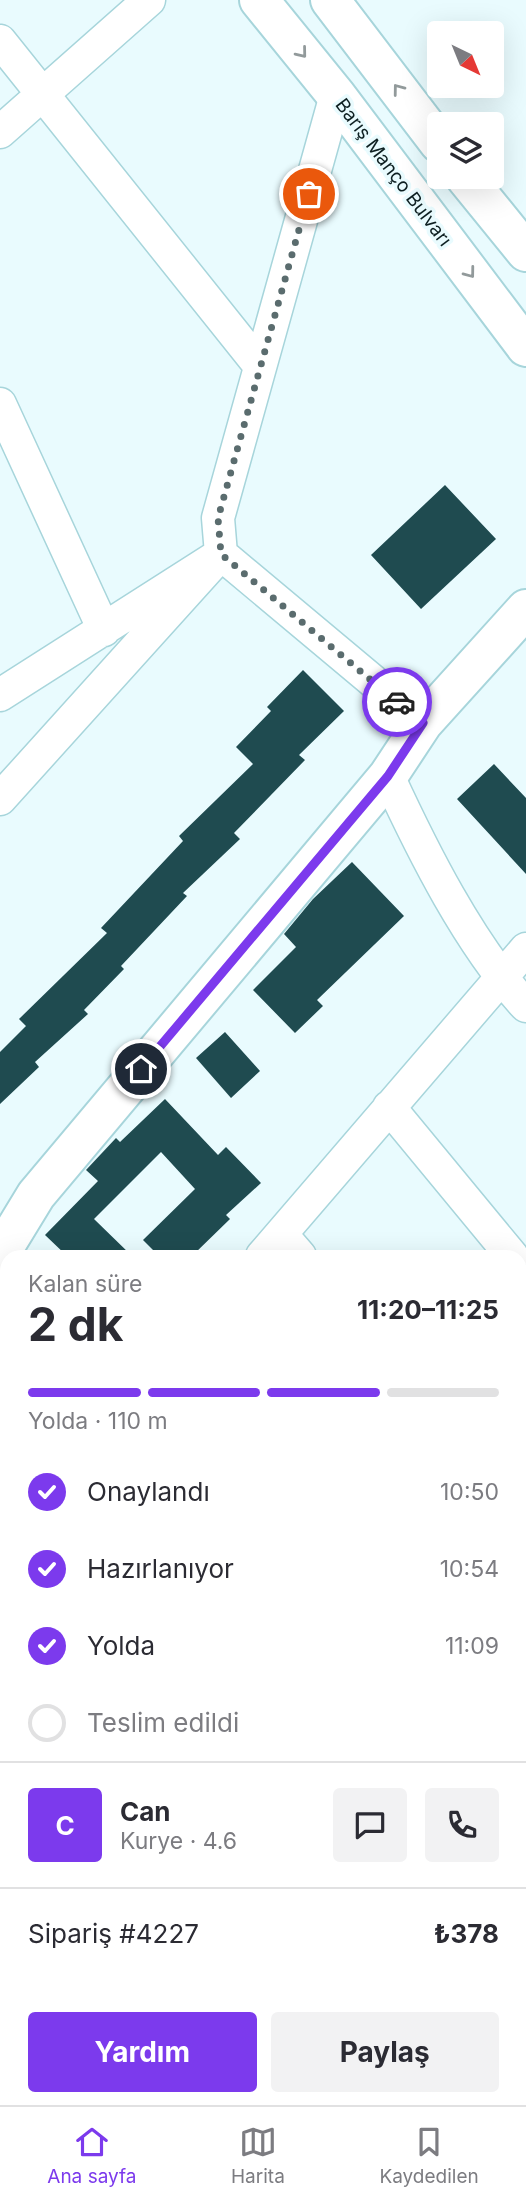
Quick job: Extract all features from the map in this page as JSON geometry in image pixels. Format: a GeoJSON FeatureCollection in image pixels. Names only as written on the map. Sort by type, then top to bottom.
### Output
{"type":"FeatureCollection","features":[{"type":"Feature","properties":{"kind":"main road","name":"Barış Manço Bulvarı"},"geometry":{"type":"LineString","coordinates":[[259,0],[336,95],[526,347]]}},
{"type":"Feature","properties":{"kind":"main road"},"geometry":{"type":"LineString","coordinates":[[338,4],[427,126]]}},
{"type":"Feature","properties":{"kind":"main road"},"geometry":{"type":"LineString","coordinates":[[475,189],[526,252]]}},
{"type":"Feature","properties":{"kind":"main road"},"geometry":{"type":"LineString","coordinates":[[2,1250],[36,1195],[388,776],[423,723],[525,610]]}},
{"type":"Feature","properties":{"kind":"street"},"geometry":{"type":"LineString","coordinates":[[0,132],[149,0]]}},
{"type":"Feature","properties":{"kind":"street"},"geometry":{"type":"LineString","coordinates":[[0,41],[260,366]]}},
{"type":"Feature","properties":{"kind":"street"},"geometry":{"type":"LineString","coordinates":[[336,95],[218,518],[221,554],[423,723]]}},
{"type":"Feature","properties":{"kind":"street"},"geometry":{"type":"LineString","coordinates":[[0,404],[104,630]]}},
{"type":"Feature","properties":{"kind":"street"},"geometry":{"type":"LineString","coordinates":[[0,695],[221,554]]}},
{"type":"Feature","properties":{"kind":"street"},"geometry":{"type":"LineString","coordinates":[[0,799],[221,554]]}},
{"type":"Feature","properties":{"kind":"street"},"geometry":{"type":"LineString","coordinates":[[388,776],[418,841],[500,978],[526,1006]]}},
{"type":"Feature","properties":{"kind":"street"},"geometry":{"type":"LineString","coordinates":[[281,1249],[389,1107],[526,949]]}},
{"type":"Feature","properties":{"kind":"street"},"geometry":{"type":"LineString","coordinates":[[389,1107],[507,1250]]}},
{"type":"Feature","properties":{"kind":"building"},"geometry":{"type":"Polygon","coordinates":[[[445,485],[496,539],[421,609],[371,555],[445,485]]]}},
{"type":"Feature","properties":{"kind":"building"},"geometry":{"type":"Polygon","coordinates":[[[303,670],[344,711],[299,755],[305,760],[234,833],[240,839],[183,893],[187,896],[121,966],[124,969],[84,1010],[88,1014],[35,1062],[39,1067],[0,1104],[0,1052],[26,1026],[19,1019],[107,933],[101,928],[183,841],[179,836],[253,764],[236,747],[271,711],[267,707],[303,670]]]}},
{"type":"Feature","properties":{"kind":"building"},"geometry":{"type":"Polygon","coordinates":[[[494,764],[526,798],[526,874],[457,799],[494,764]]]}},
{"type":"Feature","properties":{"kind":"building"},"geometry":{"type":"Polygon","coordinates":[[[352,862],[404,916],[317,1000],[323,1006],[295,1033],[253,990],[296,947],[284,934],[313,899],[352,862]]]}},
{"type":"Feature","properties":{"kind":"building"},"geometry":{"type":"Polygon","coordinates":[[[225,1032],[260,1071],[231,1098],[196,1058],[225,1032]]]}},
{"type":"Feature","properties":{"kind":"building"},"geometry":{"type":"Polygon","coordinates":[[[165,1099],[218,1155],[226,1147],[261,1183],[226,1215],[230,1219],[198,1250],[153,1250],[143,1240],[195,1189],[161,1152],[94,1219],[126,1250],[61,1250],[45,1235],[98,1181],[86,1170],[116,1138],[120,1142],[165,1099]]]}},
{"type":"Feature","properties":{"kind":"way so far"},"geometry":{"type":"LineString","coordinates":[[309,194],[218,518],[221,554],[397,702]]}},
{"type":"Feature","properties":{"kind":"route"},"geometry":{"type":"LineString","coordinates":[[141,1069],[388,776],[423,723],[397,702]]}}]}
